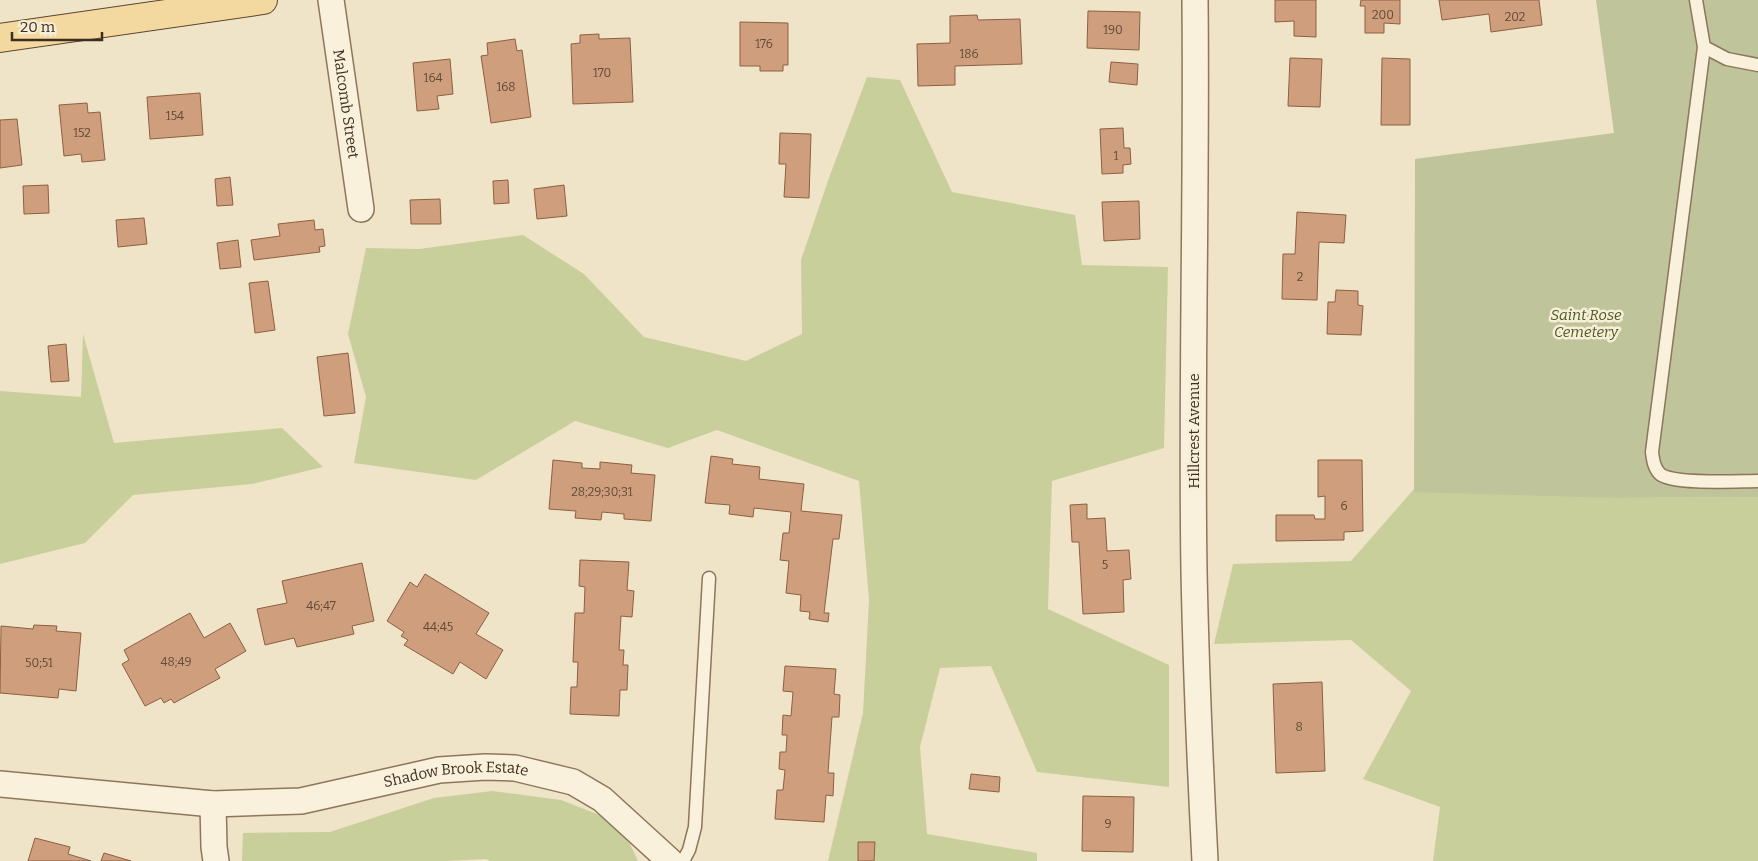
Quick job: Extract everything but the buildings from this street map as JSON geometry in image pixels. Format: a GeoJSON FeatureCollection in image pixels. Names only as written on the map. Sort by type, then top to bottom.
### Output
{"type":"FeatureCollection","features":[{"type":"Feature","properties":{"kind":"main road"},"geometry":{"type":"LineString","coordinates":[[0,38],[263,0]]}},
{"type":"Feature","properties":{"kind":"street","name":"Malcomb Street"},"geometry":{"type":"LineString","coordinates":[[331,0],[361,209]]}},
{"type":"Feature","properties":{"kind":"street","name":"Hillcrest Avenue"},"geometry":{"type":"LineString","coordinates":[[1195,0],[1194,570],[1200,773],[1205,861]]}},
{"type":"Feature","properties":{"kind":"street","name":"Shadow Brook Estate"},"geometry":{"type":"LineString","coordinates":[[0,784],[213,804],[301,801],[439,770],[485,766],[515,768],[573,782],[602,799],[670,861]]}},
{"type":"Feature","properties":{"kind":"street"},"geometry":{"type":"LineString","coordinates":[[213,804],[216,861]]}},
{"type":"Feature","properties":{"kind":"lane"},"geometry":{"type":"LineString","coordinates":[[1696,0],[1704,47],[1652,452],[1656,469],[1666,478],[1686,481],[1758,481]]}},
{"type":"Feature","properties":{"kind":"lane"},"geometry":{"type":"LineString","coordinates":[[1704,47],[1727,59],[1758,65]]}},
{"type":"Feature","properties":{"kind":"lane"},"geometry":{"type":"LineString","coordinates":[[683,861],[689,850],[695,827],[709,578]]}},
{"type":"Feature","properties":{"kind":"green space","name":"Saint Rose Cemetery"},"geometry":{"type":"Polygon","coordinates":[[[1596,0],[1758,0],[1758,497],[1614,498],[1414,492],[1415,159],[1614,133],[1596,0]]]}},
{"type":"Feature","properties":{"kind":"green space"},"geometry":{"type":"Polygon","coordinates":[[[867,77],[900,80],[952,192],[1075,215],[1082,265],[1168,267],[1164,448],[1052,481],[1048,609],[1169,665],[1169,787],[1037,772],[991,666],[940,668],[920,747],[927,834],[1037,853],[1037,861],[828,861],[863,713],[869,600],[859,481],[717,430],[668,448],[575,421],[476,480],[354,463],[366,397],[348,334],[366,248],[419,249],[523,235],[584,274],[644,337],[746,361],[802,334],[801,260],[830,175],[867,77]]]}},
{"type":"Feature","properties":{"kind":"green space"},"geometry":{"type":"Polygon","coordinates":[[[83,334],[114,443],[282,428],[323,467],[252,484],[133,495],[85,543],[0,564],[0,391],[81,397],[83,334]]]}},
{"type":"Feature","properties":{"kind":"green space"},"geometry":{"type":"Polygon","coordinates":[[[1415,488],[1614,498],[1758,497],[1758,861],[1433,861],[1440,807],[1363,779],[1411,691],[1351,640],[1214,644],[1233,564],[1351,561],[1415,488]]]}},
{"type":"Feature","properties":{"kind":"green space"},"geometry":{"type":"Polygon","coordinates":[[[492,791],[561,800],[620,823],[638,861],[490,861],[486,859],[446,861],[242,861],[243,833],[330,832],[434,798],[492,791]]]}}]}
